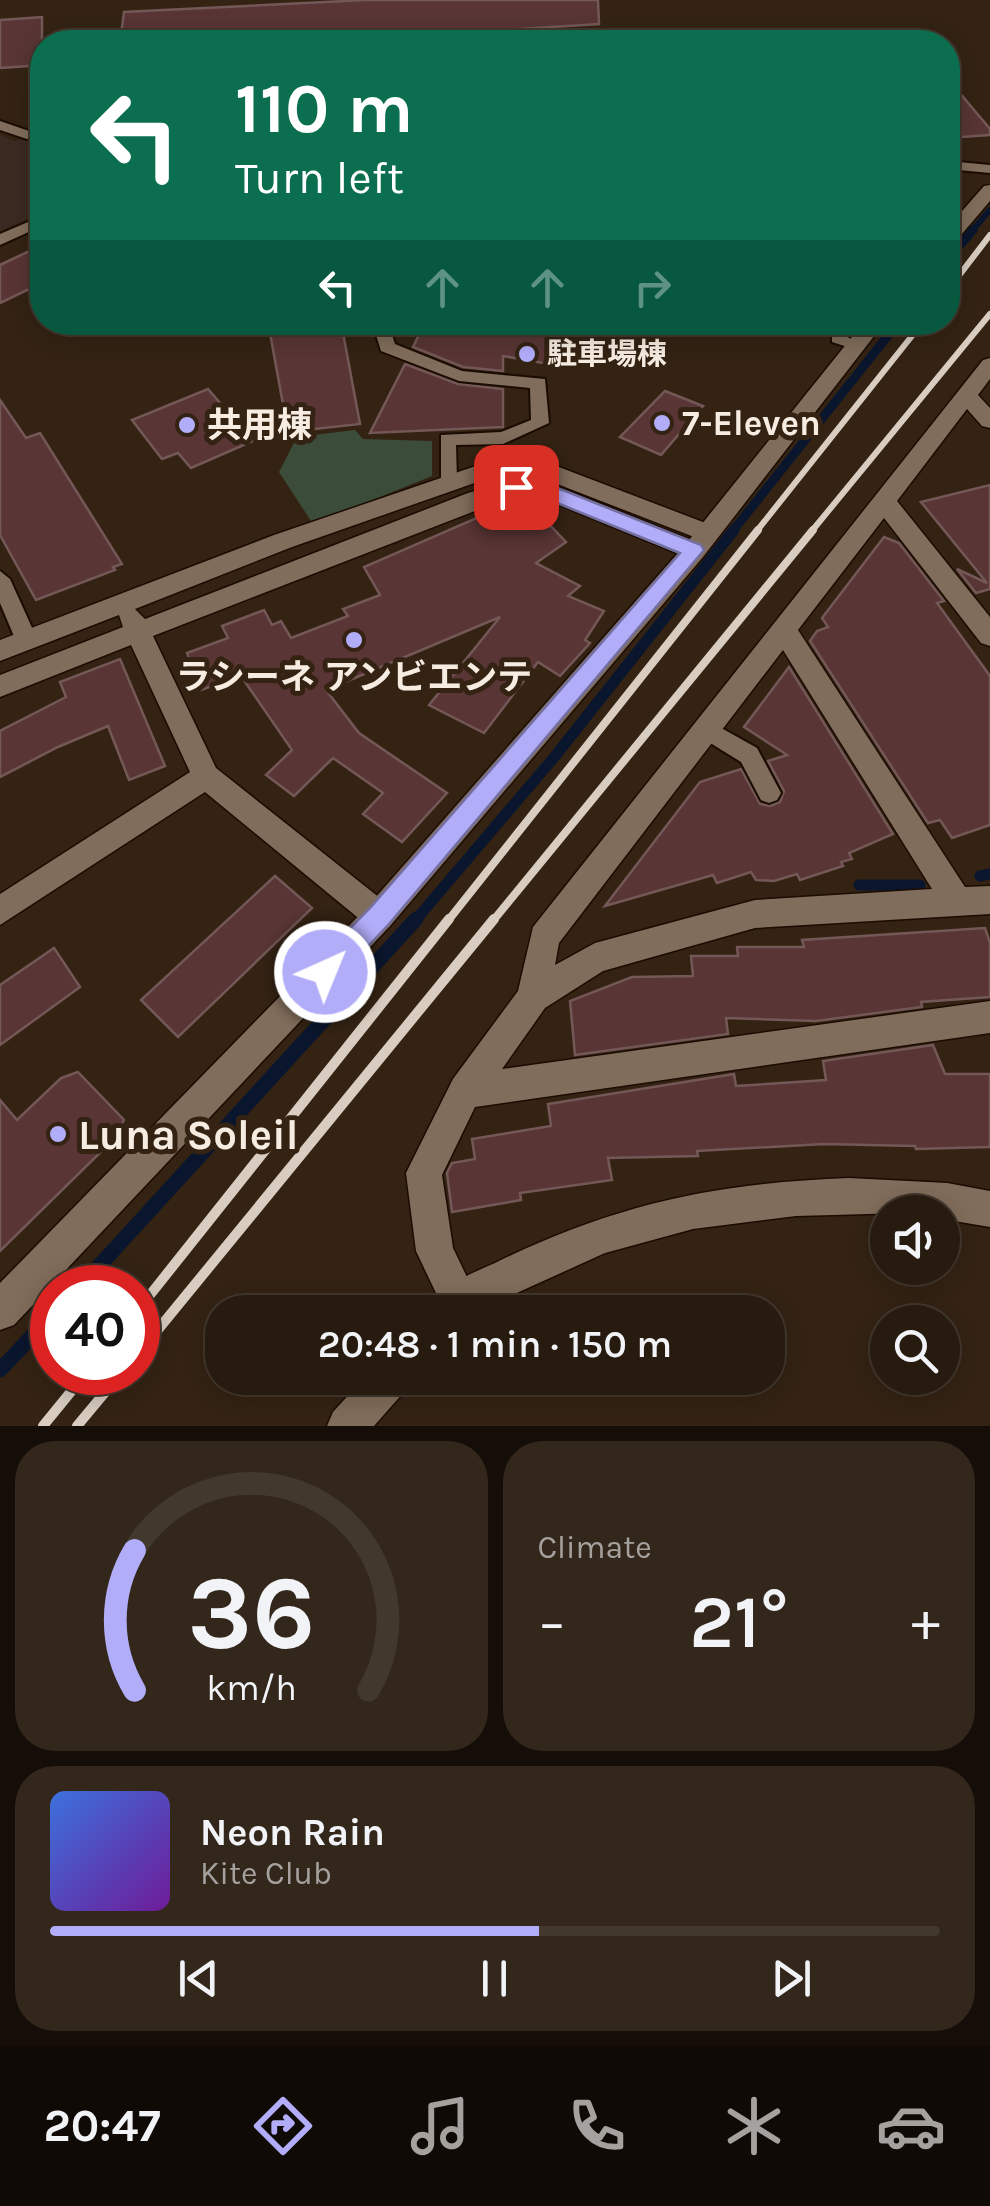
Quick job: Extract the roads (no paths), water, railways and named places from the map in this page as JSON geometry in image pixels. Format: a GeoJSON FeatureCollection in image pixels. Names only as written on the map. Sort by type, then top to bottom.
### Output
{"type":"FeatureCollection","features":[{"type":"Feature","properties":{"kind":"street"},"geometry":{"type":"LineString","coordinates":[[960,214],[990,190]]}},
{"type":"Feature","properties":{"kind":"street"},"geometry":{"type":"LineString","coordinates":[[0,1311],[380,916],[700,542],[857,335]]}},
{"type":"Feature","properties":{"kind":"street"},"geometry":{"type":"LineString","coordinates":[[534,997],[544,937],[990,365]]}},
{"type":"Feature","properties":{"kind":"street"},"geometry":{"type":"LineString","coordinates":[[967,396],[990,420]]}},
{"type":"Feature","properties":{"kind":"street"},"geometry":{"type":"LineString","coordinates":[[0,651],[448,481],[505,464],[524,466],[700,542]]}},
{"type":"Feature","properties":{"kind":"street"},"geometry":{"type":"LineString","coordinates":[[0,686],[476,499],[516,487],[543,490],[700,542]]}},
{"type":"Feature","properties":{"kind":"street"},"geometry":{"type":"LineString","coordinates":[[884,501],[990,636]]}},
{"type":"Feature","properties":{"kind":"street"},"geometry":{"type":"LineString","coordinates":[[124,604],[206,776],[380,916]]}},
{"type":"Feature","properties":{"kind":"street"},"geometry":{"type":"LineString","coordinates":[[784,631],[958,904]]}},
{"type":"Feature","properties":{"kind":"street"},"geometry":{"type":"LineString","coordinates":[[0,911],[206,776]]}},
{"type":"Feature","properties":{"kind":"street"},"geometry":{"type":"LineString","coordinates":[[449,1295],[435,1251],[424,1173],[465,1091],[534,997],[595,958],[754,914],[990,900]]}},
{"type":"Feature","properties":{"kind":"street"},"geometry":{"type":"LineString","coordinates":[[465,1091],[990,1017]]}},
{"type":"Feature","properties":{"kind":"street"},"geometry":{"type":"LineString","coordinates":[[476,1295],[606,1233],[743,1201],[942,1198],[990,1210]]}},
{"type":"Feature","properties":{"kind":"street"},"geometry":{"type":"LineString","coordinates":[[347,1426],[375,1395]]}},
{"type":"Feature","properties":{"kind":"lane"},"geometry":{"type":"LineString","coordinates":[[0,125],[27,135]]}},
{"type":"Feature","properties":{"kind":"lane"},"geometry":{"type":"LineString","coordinates":[[960,165],[990,168]]}},
{"type":"Feature","properties":{"kind":"lane"},"geometry":{"type":"LineString","coordinates":[[0,240],[30,226]]}},
{"type":"Feature","properties":{"kind":"lane"},"geometry":{"type":"LineString","coordinates":[[384,335],[387,347],[460,376],[539,383],[540,422],[502,438],[447,439],[448,481]]}},
{"type":"Feature","properties":{"kind":"lane"},"geometry":{"type":"LineString","coordinates":[[0,580],[26,642]]}},
{"type":"Feature","properties":{"kind":"lane"},"geometry":{"type":"LineString","coordinates":[[708,729],[749,755],[769,792]]}},
{"type":"Feature","properties":{"kind":"waterway"},"geometry":{"type":"LineString","coordinates":[[971,232],[990,210]]}},
{"type":"Feature","properties":{"kind":"waterway"},"geometry":{"type":"LineString","coordinates":[[960,245],[973,230]]}},
{"type":"Feature","properties":{"kind":"waterway"},"geometry":{"type":"LineString","coordinates":[[732,532],[888,335]]}},
{"type":"Feature","properties":{"kind":"waterway"},"geometry":{"type":"LineString","coordinates":[[414,922],[556,755],[734,530]]}},
{"type":"Feature","properties":{"kind":"waterway"},"geometry":{"type":"LineString","coordinates":[[980,876],[990,874]]}},
{"type":"Feature","properties":{"kind":"waterway"},"geometry":{"type":"LineString","coordinates":[[859,885],[920,885]]}},
{"type":"Feature","properties":{"kind":"waterway"},"geometry":{"type":"LineString","coordinates":[[100,1265],[416,919]]}},
{"type":"Feature","properties":{"kind":"waterway"},"geometry":{"type":"LineString","coordinates":[[0,1370],[30,1338]]}},
{"type":"Feature","properties":{"kind":"railway"},"geometry":{"type":"LineString","coordinates":[[960,274],[990,235]]}},
{"type":"Feature","properties":{"kind":"railway"},"geometry":{"type":"LineString","coordinates":[[811,532],[990,314]]}},
{"type":"Feature","properties":{"kind":"railway"},"geometry":{"type":"LineString","coordinates":[[756,532],[913,335]]}},
{"type":"Feature","properties":{"kind":"railway"},"geometry":{"type":"LineString","coordinates":[[447,922],[758,530]]}},
{"type":"Feature","properties":{"kind":"railway"},"geometry":{"type":"LineString","coordinates":[[492,922],[813,530]]}},
{"type":"Feature","properties":{"kind":"railway"},"geometry":{"type":"LineString","coordinates":[[160,1282],[449,919]]}},
{"type":"Feature","properties":{"kind":"railway"},"geometry":{"type":"LineString","coordinates":[[160,1327],[494,919]]}},
{"type":"Feature","properties":{"kind":"railway"},"geometry":{"type":"LineString","coordinates":[[43,1426],[68,1395]]}},
{"type":"Feature","properties":{"kind":"railway"},"geometry":{"type":"LineString","coordinates":[[77,1426],[103,1395]]}},
{"type":"Feature","properties":{"kind":"place","name":"駐車場棟"},"geometry":{"type":"Point","coordinates":[527,354]}},
{"type":"Feature","properties":{"kind":"place","name":"7-Eleven"},"geometry":{"type":"Point","coordinates":[662,423]}},
{"type":"Feature","properties":{"kind":"place","name":"共用棟"},"geometry":{"type":"Point","coordinates":[187,425]}},
{"type":"Feature","properties":{"kind":"place","name":"ラシーネ アンビエンテ"},"geometry":{"type":"Point","coordinates":[354,640]}},
{"type":"Feature","properties":{"kind":"place","name":"Luna Soleil"},"geometry":{"type":"Point","coordinates":[58,1134]}}]}
